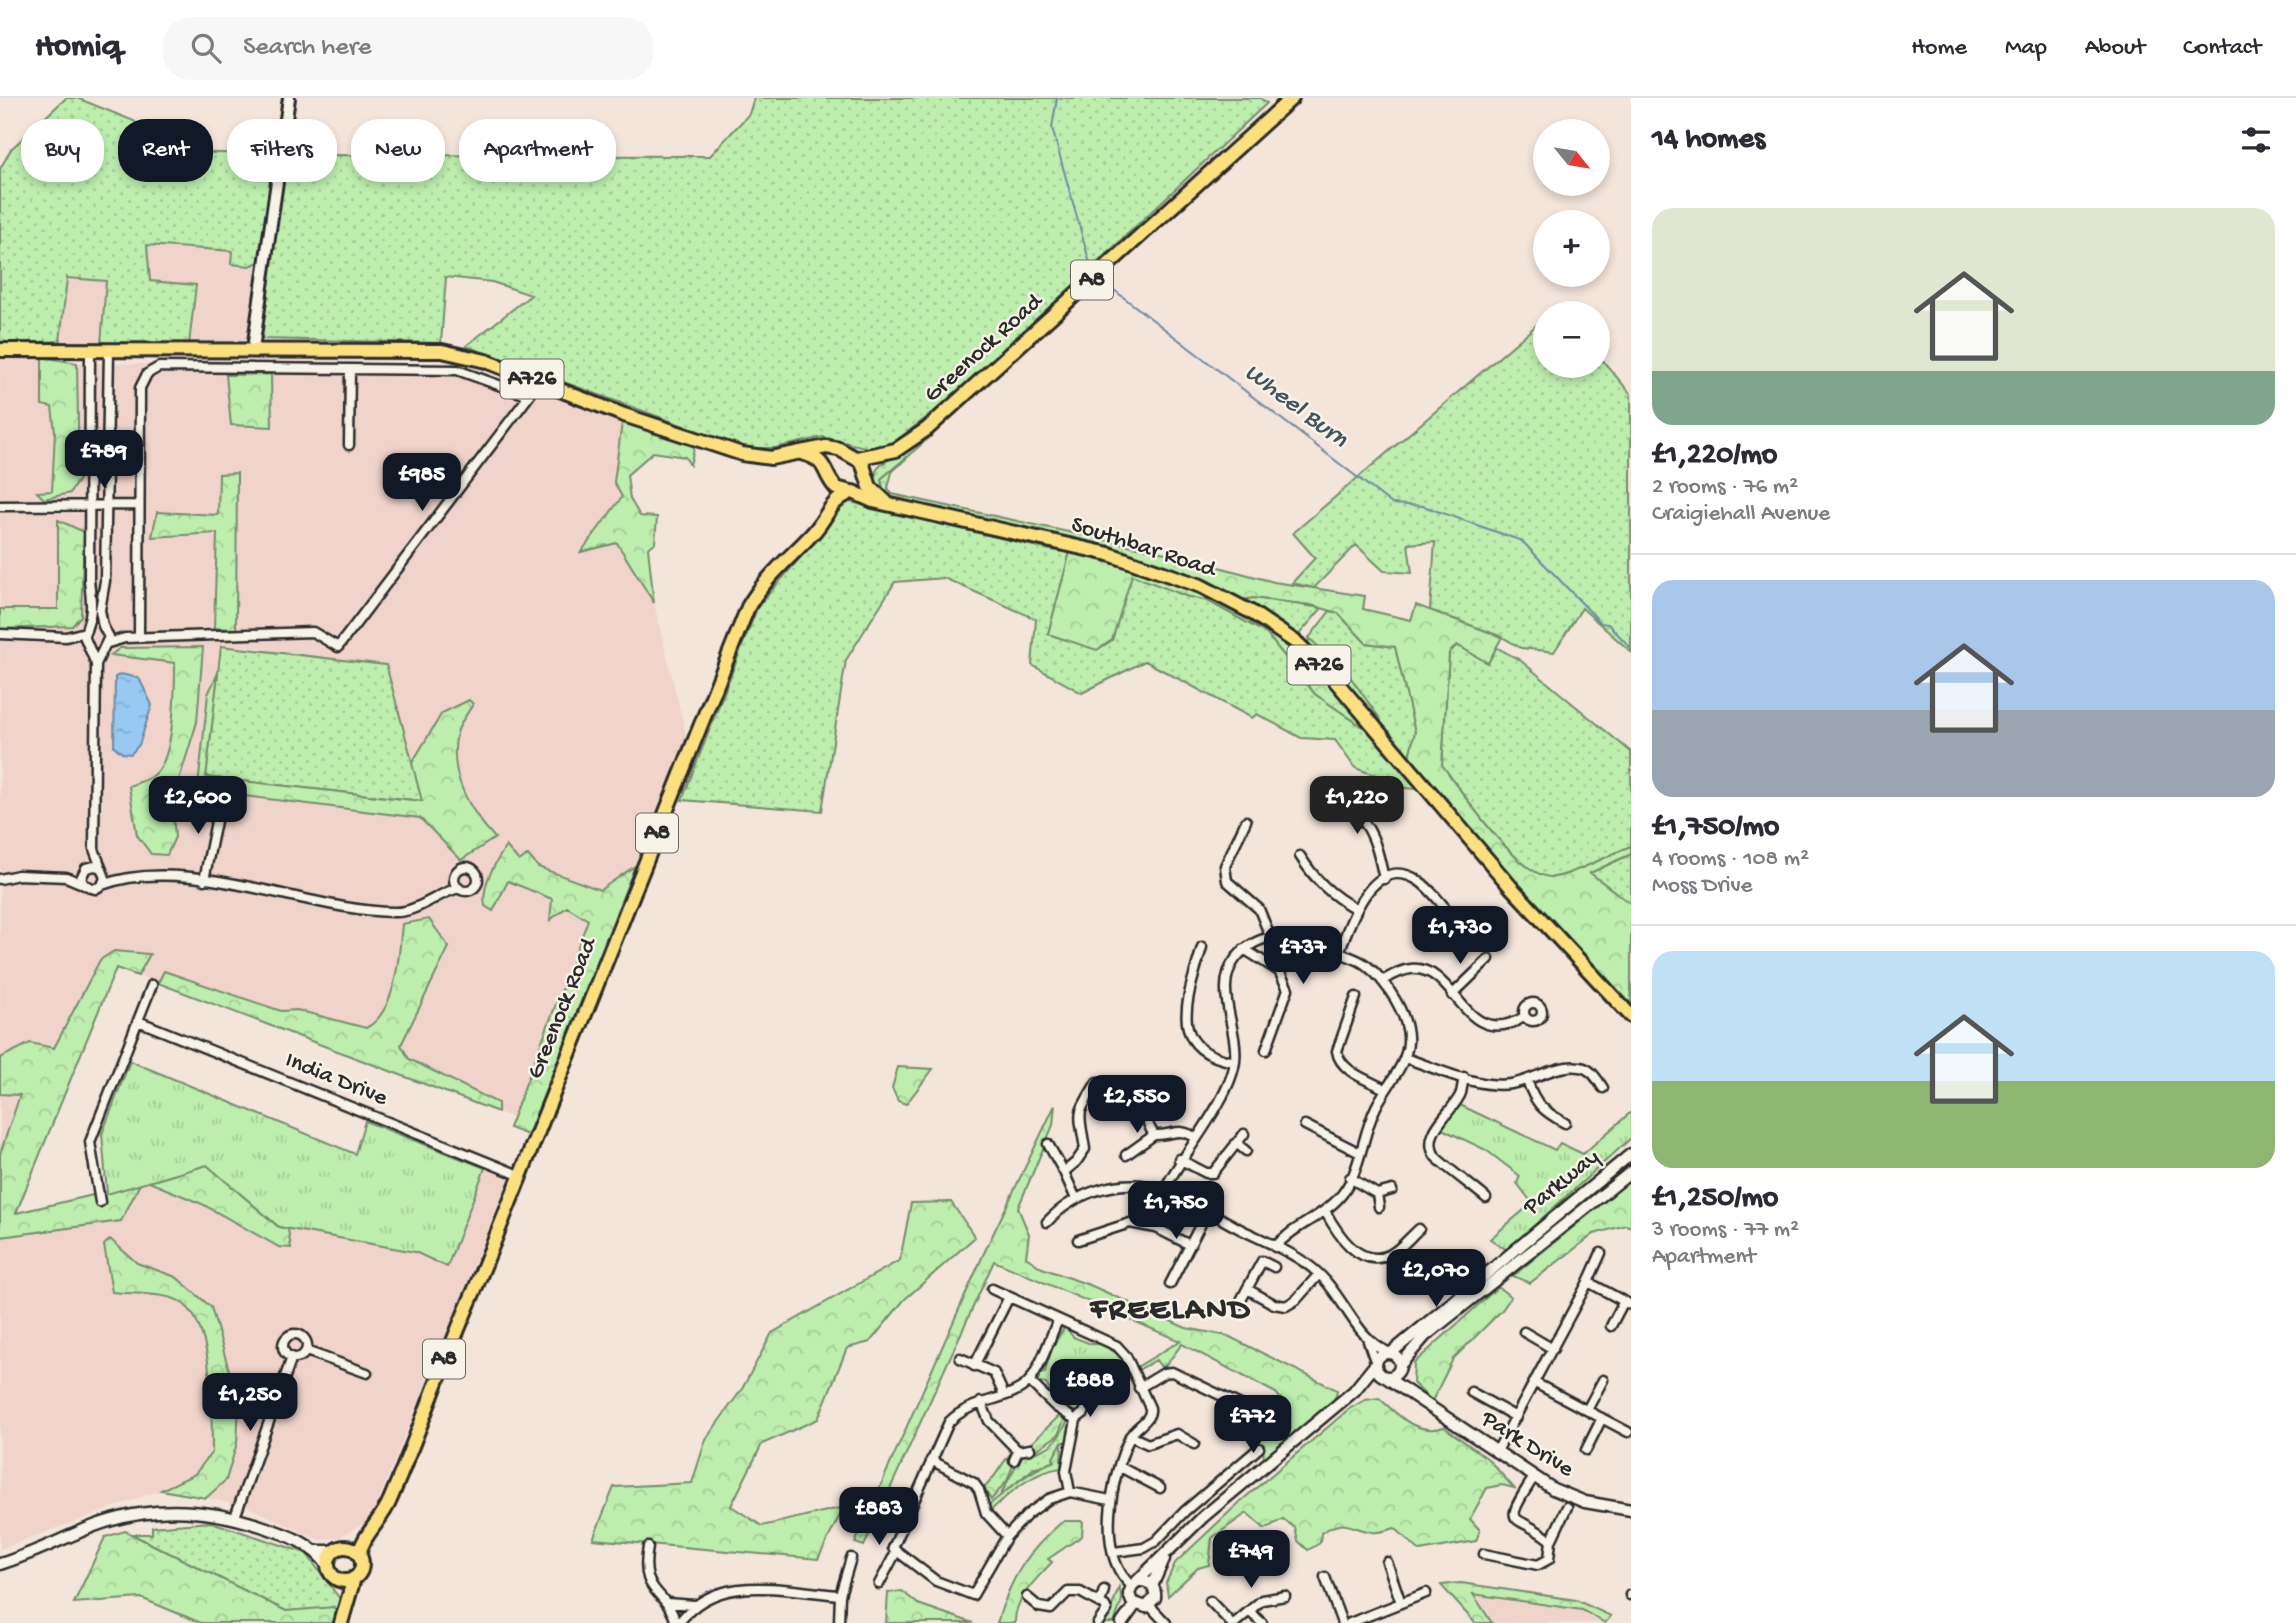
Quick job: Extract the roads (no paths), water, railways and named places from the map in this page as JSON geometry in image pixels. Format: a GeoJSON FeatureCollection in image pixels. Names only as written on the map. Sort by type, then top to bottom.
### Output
{"type":"FeatureCollection","features":[{"type":"Feature","properties":{"kind":"main road"},"geometry":{"type":"LineString","coordinates":[[253,349],[289,98]]}},
{"type":"Feature","properties":{"kind":"main road","name":"Greenock Road"},"geometry":{"type":"LineString","coordinates":[[853,457],[885,454],[910,442],[927,429],[1292,98]]}},
{"type":"Feature","properties":{"kind":"main road","name":"A726"},"geometry":{"type":"LineString","coordinates":[[0,350],[401,349],[454,353],[486,361],[624,415],[742,454],[771,458],[827,447],[853,457]]}},
{"type":"Feature","properties":{"kind":"main road"},"geometry":{"type":"LineString","coordinates":[[801,453],[818,459],[840,491],[851,492],[862,486],[866,474]]}},
{"type":"Feature","properties":{"kind":"main road","name":"Greenock Road"},"geometry":{"type":"LineString","coordinates":[[866,474],[885,454]]}},
{"type":"Feature","properties":{"kind":"main road"},"geometry":{"type":"LineString","coordinates":[[827,511],[830,478],[837,459],[853,457],[866,474],[873,491],[886,502]]}},
{"type":"Feature","properties":{"kind":"main road","name":"Greenock Road"},"geometry":{"type":"LineString","coordinates":[[359,1555],[363,1539],[386,1510],[434,1382],[748,607],[769,577],[819,526],[835,500],[851,492]]}},
{"type":"Feature","properties":{"kind":"main road","name":"Southbar Road"},"geometry":{"type":"LineString","coordinates":[[851,492],[873,501],[1109,554],[1201,586],[1251,612],[1285,635],[1333,678],[1510,886],[1631,1016]]}},
{"type":"Feature","properties":{"kind":"main road","name":"Greenock Road"},"geometry":{"type":"LineString","coordinates":[[340,1549],[363,1539]]}},
{"type":"Feature","properties":{"kind":"main road"},"geometry":{"type":"LineString","coordinates":[[346,1598],[339,1579],[328,1566],[340,1549],[359,1555]]}},
{"type":"Feature","properties":{"kind":"main road","name":"A8"},"geometry":{"type":"LineString","coordinates":[[341,1623],[346,1598],[361,1568],[359,1555]]}},
{"type":"Feature","properties":{"kind":"main road"},"geometry":{"type":"LineString","coordinates":[[339,1579],[354,1578]]}},
{"type":"Feature","properties":{"kind":"street"},"geometry":{"type":"LineString","coordinates":[[90,350],[89,580],[92,610],[87,629],[88,646],[96,664],[94,849],[102,869],[102,885]]}},
{"type":"Feature","properties":{"kind":"street"},"geometry":{"type":"LineString","coordinates":[[96,664],[106,645],[106,629],[100,610],[105,581],[109,350]]}},
{"type":"Feature","properties":{"kind":"street"},"geometry":{"type":"LineString","coordinates":[[0,634],[66,637],[88,646],[106,645],[125,638],[139,637],[313,632],[338,647],[529,396],[457,370],[159,367],[147,374],[140,388],[139,637]]}},
{"type":"Feature","properties":{"kind":"street"},"geometry":{"type":"LineString","coordinates":[[348,444],[350,369]]}},
{"type":"Feature","properties":{"kind":"street"},"geometry":{"type":"LineString","coordinates":[[0,506],[106,508],[139,505]]}},
{"type":"Feature","properties":{"kind":"street"},"geometry":{"type":"LineString","coordinates":[[66,637],[87,629],[106,629],[125,638]]}},
{"type":"Feature","properties":{"kind":"street"},"geometry":{"type":"LineString","coordinates":[[1328,794],[1350,805],[1364,819],[1373,834],[1384,879]]}},
{"type":"Feature","properties":{"kind":"street"},"geometry":{"type":"LineString","coordinates":[[204,880],[221,797]]}},
{"type":"Feature","properties":{"kind":"street"},"geometry":{"type":"LineString","coordinates":[[1246,821],[1225,866],[1227,881],[1259,909],[1270,936]]}},
{"type":"Feature","properties":{"kind":"street"},"geometry":{"type":"LineString","coordinates":[[84,885],[85,869],[94,849]]}},
{"type":"Feature","properties":{"kind":"street"},"geometry":{"type":"LineString","coordinates":[[1300,856],[1327,890],[1356,909]]}},
{"type":"Feature","properties":{"kind":"street"},"geometry":{"type":"LineString","coordinates":[[66,877],[95,866],[123,877],[204,880],[397,913],[443,892],[459,888],[468,891],[475,886],[477,874],[472,868],[464,867],[443,892]]}},
{"type":"Feature","properties":{"kind":"street"},"geometry":{"type":"LineString","coordinates":[[0,879],[18,875],[66,877],[91,889],[123,877]]}},
{"type":"Feature","properties":{"kind":"street"},"geometry":{"type":"LineString","coordinates":[[455,876],[459,888]]}},
{"type":"Feature","properties":{"kind":"street"},"geometry":{"type":"LineString","coordinates":[[1339,953],[1356,909],[1371,886],[1384,879],[1410,876],[1423,883],[1450,913]]}},
{"type":"Feature","properties":{"kind":"street"},"geometry":{"type":"LineString","coordinates":[[1164,1190],[1180,1159],[1208,1122],[1235,1062],[1225,985],[1233,962],[1244,949],[1270,936],[1301,938],[1363,962],[1382,981],[1409,1028],[1405,1058],[1385,1089],[1340,1197],[1325,1212],[1287,1233],[1275,1247]]}},
{"type":"Feature","properties":{"kind":"street"},"geometry":{"type":"LineString","coordinates":[[1202,947],[1186,1004],[1186,1022],[1192,1042],[1203,1054],[1235,1062]]}},
{"type":"Feature","properties":{"kind":"street"},"geometry":{"type":"LineString","coordinates":[[1244,949],[1279,971],[1288,989],[1266,1050]]}},
{"type":"Feature","properties":{"kind":"street"},"geometry":{"type":"LineString","coordinates":[[1452,995],[1489,959]]}},
{"type":"Feature","properties":{"kind":"street"},"geometry":{"type":"LineString","coordinates":[[1382,981],[1414,968],[1434,978],[1478,1020],[1493,1026],[1509,1026],[1524,1017]]}},
{"type":"Feature","properties":{"kind":"street"},"geometry":{"type":"LineString","coordinates":[[100,1202],[90,1142],[152,985]]}},
{"type":"Feature","properties":{"kind":"street"},"geometry":{"type":"LineString","coordinates":[[1356,997],[1337,1051],[1338,1059],[1347,1069],[1385,1089]]}},
{"type":"Feature","properties":{"kind":"street","name":"India Drive"},"geometry":{"type":"LineString","coordinates":[[138,1021],[519,1174]]}},
{"type":"Feature","properties":{"kind":"street"},"geometry":{"type":"LineString","coordinates":[[1405,1058],[1492,1084],[1527,1080],[1564,1068],[1580,1067],[1594,1074],[1604,1088]]}},
{"type":"Feature","properties":{"kind":"street"},"geometry":{"type":"LineString","coordinates":[[1464,1077],[1460,1095],[1435,1130],[1432,1144],[1436,1157],[1486,1198]]}},
{"type":"Feature","properties":{"kind":"street"},"geometry":{"type":"LineString","coordinates":[[1527,1080],[1534,1101],[1542,1111],[1565,1123]]}},
{"type":"Feature","properties":{"kind":"street"},"geometry":{"type":"LineString","coordinates":[[1064,1172],[1076,1162],[1085,1149],[1077,1121],[1097,1082]]}},
{"type":"Feature","properties":{"kind":"street"},"geometry":{"type":"LineString","coordinates":[[1154,1135],[1146,1123],[1145,1111],[1149,1102],[1157,1095]]}},
{"type":"Feature","properties":{"kind":"street"},"geometry":{"type":"LineString","coordinates":[[1304,1125],[1360,1153]]}},
{"type":"Feature","properties":{"kind":"street"},"geometry":{"type":"LineString","coordinates":[[1126,1155],[1154,1135],[1176,1130],[1186,1131],[1196,1138]]}},
{"type":"Feature","properties":{"kind":"street"},"geometry":{"type":"LineString","coordinates":[[1180,1159],[1206,1173],[1213,1173],[1244,1134]]}},
{"type":"Feature","properties":{"kind":"street"},"geometry":{"type":"LineString","coordinates":[[1236,1143],[1246,1151]]}},
{"type":"Feature","properties":{"kind":"street"},"geometry":{"type":"LineString","coordinates":[[1048,1144],[1076,1199]]}},
{"type":"Feature","properties":{"kind":"street","name":"Parkway"},"geometry":{"type":"LineString","coordinates":[[1389,1352],[1631,1154]]}},
{"type":"Feature","properties":{"kind":"street","name":"Parkway"},"geometry":{"type":"LineString","coordinates":[[1400,1366],[1419,1341],[1511,1271],[1631,1172]]}},
{"type":"Feature","properties":{"kind":"street"},"geometry":{"type":"LineString","coordinates":[[1350,1178],[1377,1194],[1392,1190]]}},
{"type":"Feature","properties":{"kind":"street"},"geometry":{"type":"LineString","coordinates":[[1047,1222],[1076,1199],[1118,1185],[1164,1190],[1301,1259],[1319,1274],[1366,1335],[1399,1359],[1410,1394]]}},
{"type":"Feature","properties":{"kind":"street"},"geometry":{"type":"LineString","coordinates":[[1377,1194],[1379,1207]]}},
{"type":"Feature","properties":{"kind":"street"},"geometry":{"type":"LineString","coordinates":[[1170,1284],[1207,1212]]}},
{"type":"Feature","properties":{"kind":"street"},"geometry":{"type":"LineString","coordinates":[[1325,1212],[1346,1244],[1361,1254],[1377,1259],[1391,1254],[1419,1229]]}},
{"type":"Feature","properties":{"kind":"street"},"geometry":{"type":"LineString","coordinates":[[1078,1240],[1130,1223],[1156,1228],[1190,1245]]}},
{"type":"Feature","properties":{"kind":"street"},"geometry":{"type":"LineString","coordinates":[[1496,1452],[1553,1349],[1601,1253]]}},
{"type":"Feature","properties":{"kind":"street"},"geometry":{"type":"LineString","coordinates":[[1239,1304],[1262,1261],[1274,1267]]}},
{"type":"Feature","properties":{"kind":"street"},"geometry":{"type":"LineString","coordinates":[[1247,1289],[1273,1304],[1286,1306],[1296,1300],[1319,1274]]}},
{"type":"Feature","properties":{"kind":"street"},"geometry":{"type":"LineString","coordinates":[[1588,1282],[1627,1303],[1611,1326]]}},
{"type":"Feature","properties":{"kind":"street"},"geometry":{"type":"LineString","coordinates":[[992,1289],[1117,1346],[1126,1356],[1151,1413],[1130,1436],[1110,1500],[1114,1552],[1121,1576],[1152,1586]]}},
{"type":"Feature","properties":{"kind":"street"},"geometry":{"type":"LineString","coordinates":[[974,1366],[1009,1297]]}},
{"type":"Feature","properties":{"kind":"street"},"geometry":{"type":"LineString","coordinates":[[879,1584],[949,1422],[966,1407],[1004,1395],[1029,1381],[1058,1320]]}},
{"type":"Feature","properties":{"kind":"street"},"geometry":{"type":"LineString","coordinates":[[1524,1332],[1553,1349]]}},
{"type":"Feature","properties":{"kind":"street"},"geometry":{"type":"LineString","coordinates":[[1366,1335],[1378,1373],[1386,1377]]}},
{"type":"Feature","properties":{"kind":"street"},"geometry":{"type":"LineString","coordinates":[[288,1336],[303,1336],[306,1351],[300,1356],[292,1357],[284,1350],[283,1342],[288,1336]]}},
{"type":"Feature","properties":{"kind":"street"},"geometry":{"type":"LineString","coordinates":[[306,1351],[367,1373]]}},
{"type":"Feature","properties":{"kind":"street"},"geometry":{"type":"LineString","coordinates":[[1135,1605],[1130,1598],[1136,1583],[1174,1545],[1354,1391],[1380,1355],[1389,1352]]}},
{"type":"Feature","properties":{"kind":"street"},"geometry":{"type":"LineString","coordinates":[[235,1517],[292,1357]]}},
{"type":"Feature","properties":{"kind":"street"},"geometry":{"type":"LineString","coordinates":[[960,1358],[994,1373],[1004,1395]]}},
{"type":"Feature","properties":{"kind":"street"},"geometry":{"type":"LineString","coordinates":[[1354,1391],[1396,1374],[1400,1366]]}},
{"type":"Feature","properties":{"kind":"street"},"geometry":{"type":"LineString","coordinates":[[1139,1388],[1164,1373],[1172,1372],[1263,1421]]}},
{"type":"Feature","properties":{"kind":"street","name":"Park Drive"},"geometry":{"type":"LineString","coordinates":[[1386,1377],[1534,1477],[1585,1502],[1631,1510]]}},
{"type":"Feature","properties":{"kind":"street"},"geometry":{"type":"LineString","coordinates":[[1587,1410],[1603,1380]]}},
{"type":"Feature","properties":{"kind":"street"},"geometry":{"type":"LineString","coordinates":[[1029,1381],[1056,1407],[1076,1419]]}},
{"type":"Feature","properties":{"kind":"street"},"geometry":{"type":"LineString","coordinates":[[1535,1383],[1628,1432]]}},
{"type":"Feature","properties":{"kind":"street"},"geometry":{"type":"LineString","coordinates":[[1471,1392],[1516,1417]]}},
{"type":"Feature","properties":{"kind":"street"},"geometry":{"type":"LineString","coordinates":[[1070,1492],[1066,1471],[1076,1419],[1084,1413],[1091,1395]]}},
{"type":"Feature","properties":{"kind":"street"},"geometry":{"type":"LineString","coordinates":[[981,1402],[989,1421],[1018,1451]]}},
{"type":"Feature","properties":{"kind":"street"},"geometry":{"type":"LineString","coordinates":[[1586,1450],[1602,1418]]}},
{"type":"Feature","properties":{"kind":"street"},"geometry":{"type":"LineString","coordinates":[[1182,1437],[1187,1428]]}},
{"type":"Feature","properties":{"kind":"street"},"geometry":{"type":"LineString","coordinates":[[1130,1436],[1148,1444],[1172,1434],[1194,1444]]}},
{"type":"Feature","properties":{"kind":"street"},"geometry":{"type":"LineString","coordinates":[[1242,1448],[1249,1457]]}},
{"type":"Feature","properties":{"kind":"street"},"geometry":{"type":"LineString","coordinates":[[1114,1552],[1144,1548],[1156,1541],[1259,1448]]}},
{"type":"Feature","properties":{"kind":"street"},"geometry":{"type":"LineString","coordinates":[[1018,1451],[1030,1449]]}},
{"type":"Feature","properties":{"kind":"street"},"geometry":{"type":"LineString","coordinates":[[1014,1460],[1018,1451]]}},
{"type":"Feature","properties":{"kind":"street"},"geometry":{"type":"LineString","coordinates":[[931,1460],[974,1483],[986,1513],[1007,1536]]}},
{"type":"Feature","properties":{"kind":"street"},"geometry":{"type":"LineString","coordinates":[[1120,1467],[1160,1488]]}},
{"type":"Feature","properties":{"kind":"street"},"geometry":{"type":"LineString","coordinates":[[1534,1477],[1515,1507],[1514,1516],[1518,1522],[1551,1541]]}},
{"type":"Feature","properties":{"kind":"street"},"geometry":{"type":"LineString","coordinates":[[895,1552],[936,1581],[973,1595],[1007,1536],[1028,1514],[1049,1499],[1070,1492],[1110,1500]]}},
{"type":"Feature","properties":{"kind":"street"},"geometry":{"type":"LineString","coordinates":[[1484,1554],[1538,1565],[1549,1559],[1551,1541],[1567,1507]]}},
{"type":"Feature","properties":{"kind":"street"},"geometry":{"type":"LineString","coordinates":[[0,1564],[121,1518],[182,1511],[235,1517],[288,1535],[317,1551],[328,1566]]}},
{"type":"Feature","properties":{"kind":"street"},"geometry":{"type":"LineString","coordinates":[[1149,1605],[1155,1598],[1152,1586],[1161,1562],[1174,1545]]}},
{"type":"Feature","properties":{"kind":"street"},"geometry":{"type":"LineString","coordinates":[[648,1548],[645,1563],[648,1583],[667,1602],[677,1623],[694,1605],[724,1589],[839,1595]]}},
{"type":"Feature","properties":{"kind":"street"},"geometry":{"type":"LineString","coordinates":[[317,1551],[340,1549]]}},
{"type":"Feature","properties":{"kind":"street"},"geometry":{"type":"LineString","coordinates":[[839,1623],[839,1595],[851,1558]]}},
{"type":"Feature","properties":{"kind":"street"},"geometry":{"type":"LineString","coordinates":[[1387,1562],[1401,1603]]}},
{"type":"Feature","properties":{"kind":"street"},"geometry":{"type":"LineString","coordinates":[[1325,1577],[1342,1623]]}},
{"type":"Feature","properties":{"kind":"street"},"geometry":{"type":"LineString","coordinates":[[1027,1597],[1038,1606],[1051,1609],[1073,1590],[1100,1603],[1107,1610],[1098,1623]]}},
{"type":"Feature","properties":{"kind":"street"},"geometry":{"type":"LineString","coordinates":[[1100,1603],[1104,1590]]}},
{"type":"Feature","properties":{"kind":"street"},"geometry":{"type":"LineString","coordinates":[[1350,1623],[1426,1593]]}},
{"type":"Feature","properties":{"kind":"street"},"geometry":{"type":"LineString","coordinates":[[1210,1601],[1233,1623],[1262,1600],[1285,1596]]}},
{"type":"Feature","properties":{"kind":"street"},"geometry":{"type":"LineString","coordinates":[[667,1602],[694,1605]]}},
{"type":"Feature","properties":{"kind":"street"},"geometry":{"type":"LineString","coordinates":[[1135,1605],[1149,1605],[1166,1623]]}},
{"type":"Feature","properties":{"kind":"street"},"geometry":{"type":"LineString","coordinates":[[1122,1623],[1135,1605]]}},
{"type":"Feature","properties":{"kind":"street"},"geometry":{"type":"LineString","coordinates":[[1032,1615],[1038,1606]]}},
{"type":"Feature","properties":{"kind":"street"},"geometry":{"type":"LineString","coordinates":[[1249,1611],[1262,1623]]}},
{"type":"Feature","properties":{"kind":"water"},"geometry":{"type":"Polygon","coordinates":[[[121,674],[139,678],[152,705],[139,745],[131,754],[122,753],[114,746],[115,677],[121,674]]]}},
{"type":"Feature","properties":{"kind":"waterway","name":"Wheel Burn"},"geometry":{"type":"LineString","coordinates":[[1057,98],[1052,128],[1092,271]]}},
{"type":"Feature","properties":{"kind":"waterway","name":"Wheel Burn"},"geometry":{"type":"LineString","coordinates":[[1101,280],[1392,504],[1423,506],[1522,541],[1601,623],[1608,624],[1631,648]]}},
{"type":"Feature","properties":{"kind":"district","name":"FREELAND"},"geometry":{"type":"Point","coordinates":[1171,1311]}}]}
